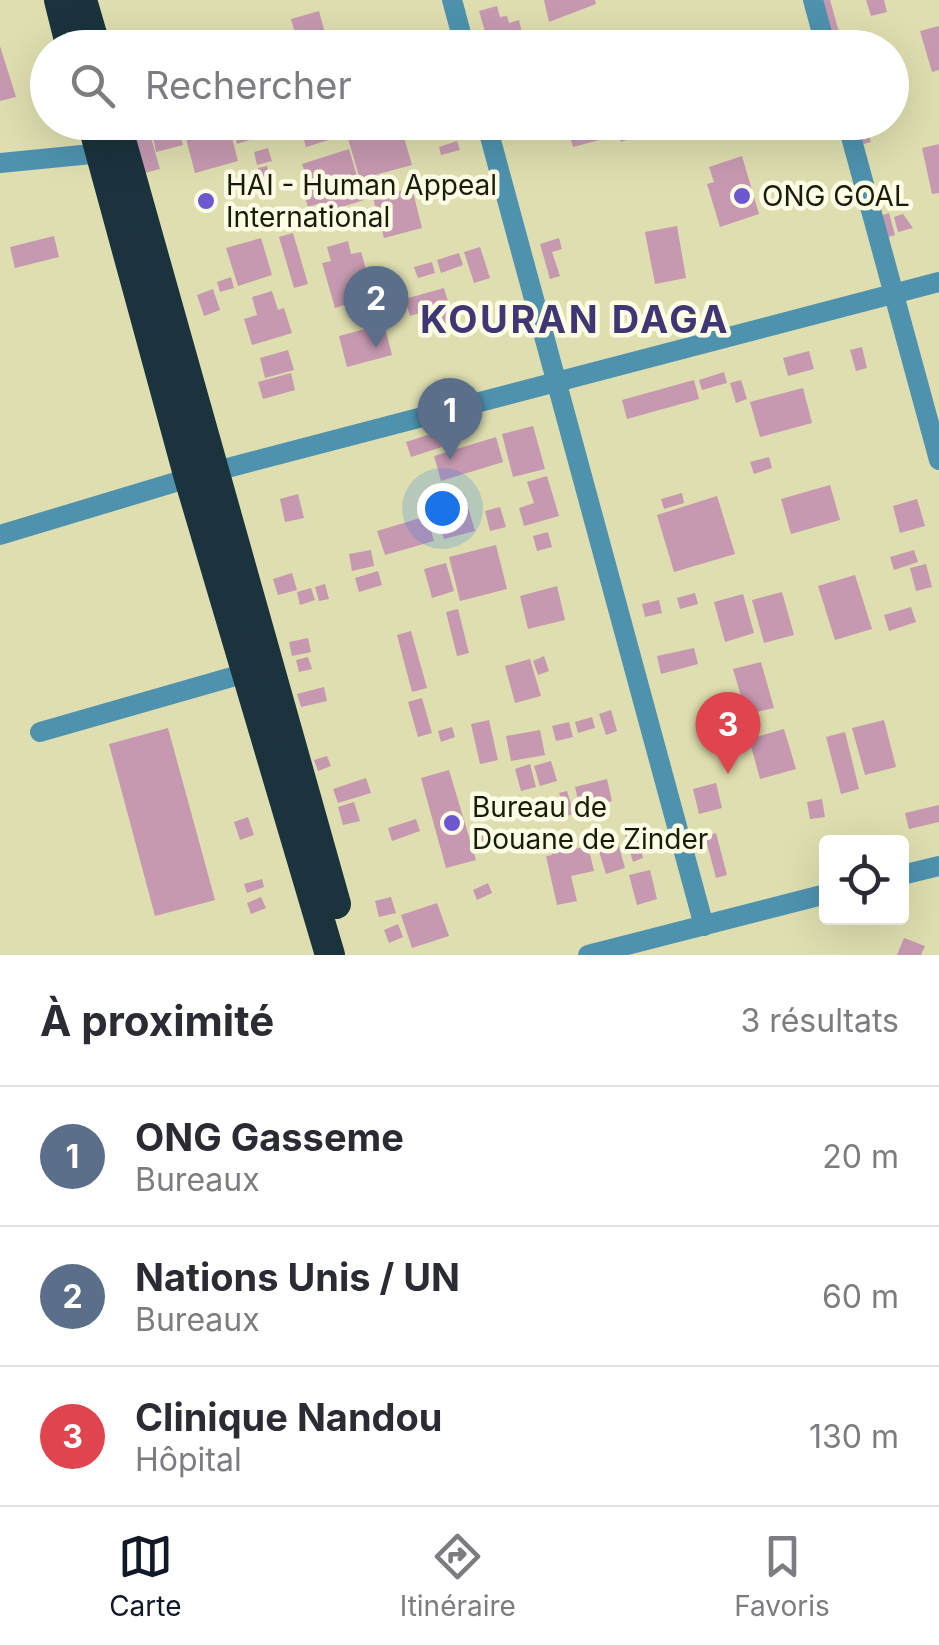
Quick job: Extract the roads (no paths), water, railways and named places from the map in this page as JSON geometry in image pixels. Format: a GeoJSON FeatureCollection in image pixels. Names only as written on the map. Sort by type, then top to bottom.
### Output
{"type":"FeatureCollection","features":[{"type":"Feature","properties":{"kind":"highway"},"geometry":{"type":"LineString","coordinates":[[58,0],[67,30]]}},
{"type":"Feature","properties":{"kind":"highway"},"geometry":{"type":"LineString","coordinates":[[82,0],[91,30]]}},
{"type":"Feature","properties":{"kind":"highway"},"geometry":{"type":"LineString","coordinates":[[114,142],[201,475],[289,777],[351,955]]}},
{"type":"Feature","properties":{"kind":"highway"},"geometry":{"type":"LineString","coordinates":[[289,777],[330,955]]}},
{"type":"Feature","properties":{"kind":"street"},"geometry":{"type":"LineString","coordinates":[[452,0],[460,30]]}},
{"type":"Feature","properties":{"kind":"street"},"geometry":{"type":"LineString","coordinates":[[813,0],[821,30]]}},
{"type":"Feature","properties":{"kind":"street"},"geometry":{"type":"LineString","coordinates":[[491,140],[704,926]]}},
{"type":"Feature","properties":{"kind":"street"},"geometry":{"type":"LineString","coordinates":[[852,140],[939,460]]}},
{"type":"Feature","properties":{"kind":"street"},"geometry":{"type":"LineString","coordinates":[[0,163],[114,142]]}},
{"type":"Feature","properties":{"kind":"street"},"geometry":{"type":"LineString","coordinates":[[0,535],[201,475],[939,282]]}},
{"type":"Feature","properties":{"kind":"street"},"geometry":{"type":"LineString","coordinates":[[40,732],[258,670]]}},
{"type":"Feature","properties":{"kind":"street"},"geometry":{"type":"LineString","coordinates":[[909,873],[939,866]]}},
{"type":"Feature","properties":{"kind":"street"},"geometry":{"type":"LineString","coordinates":[[588,955],[819,896]]}},
{"type":"Feature","properties":{"kind":"place","name":"ONG GOAL"},"geometry":{"type":"Point","coordinates":[742,196]}},
{"type":"Feature","properties":{"kind":"place","name":"HAI - Human Appeal International"},"geometry":{"type":"Point","coordinates":[206,201]}},
{"type":"Feature","properties":{"kind":"place","name":"Nations Unis / UN"},"geometry":{"type":"Point","coordinates":[376,348]}},
{"type":"Feature","properties":{"kind":"place","name":"ONG Gasseme"},"geometry":{"type":"Point","coordinates":[450,460]}},
{"type":"Feature","properties":{"kind":"place","name":"Clinique Nandou"},"geometry":{"type":"Point","coordinates":[728,774]}},
{"type":"Feature","properties":{"kind":"place","name":"Bureau de Douane de Zinder"},"geometry":{"type":"Point","coordinates":[452,823]}},
{"type":"Feature","properties":{"kind":"district","name":"KOURAN DAGA"},"geometry":{"type":"Point","coordinates":[575,319]}}]}
